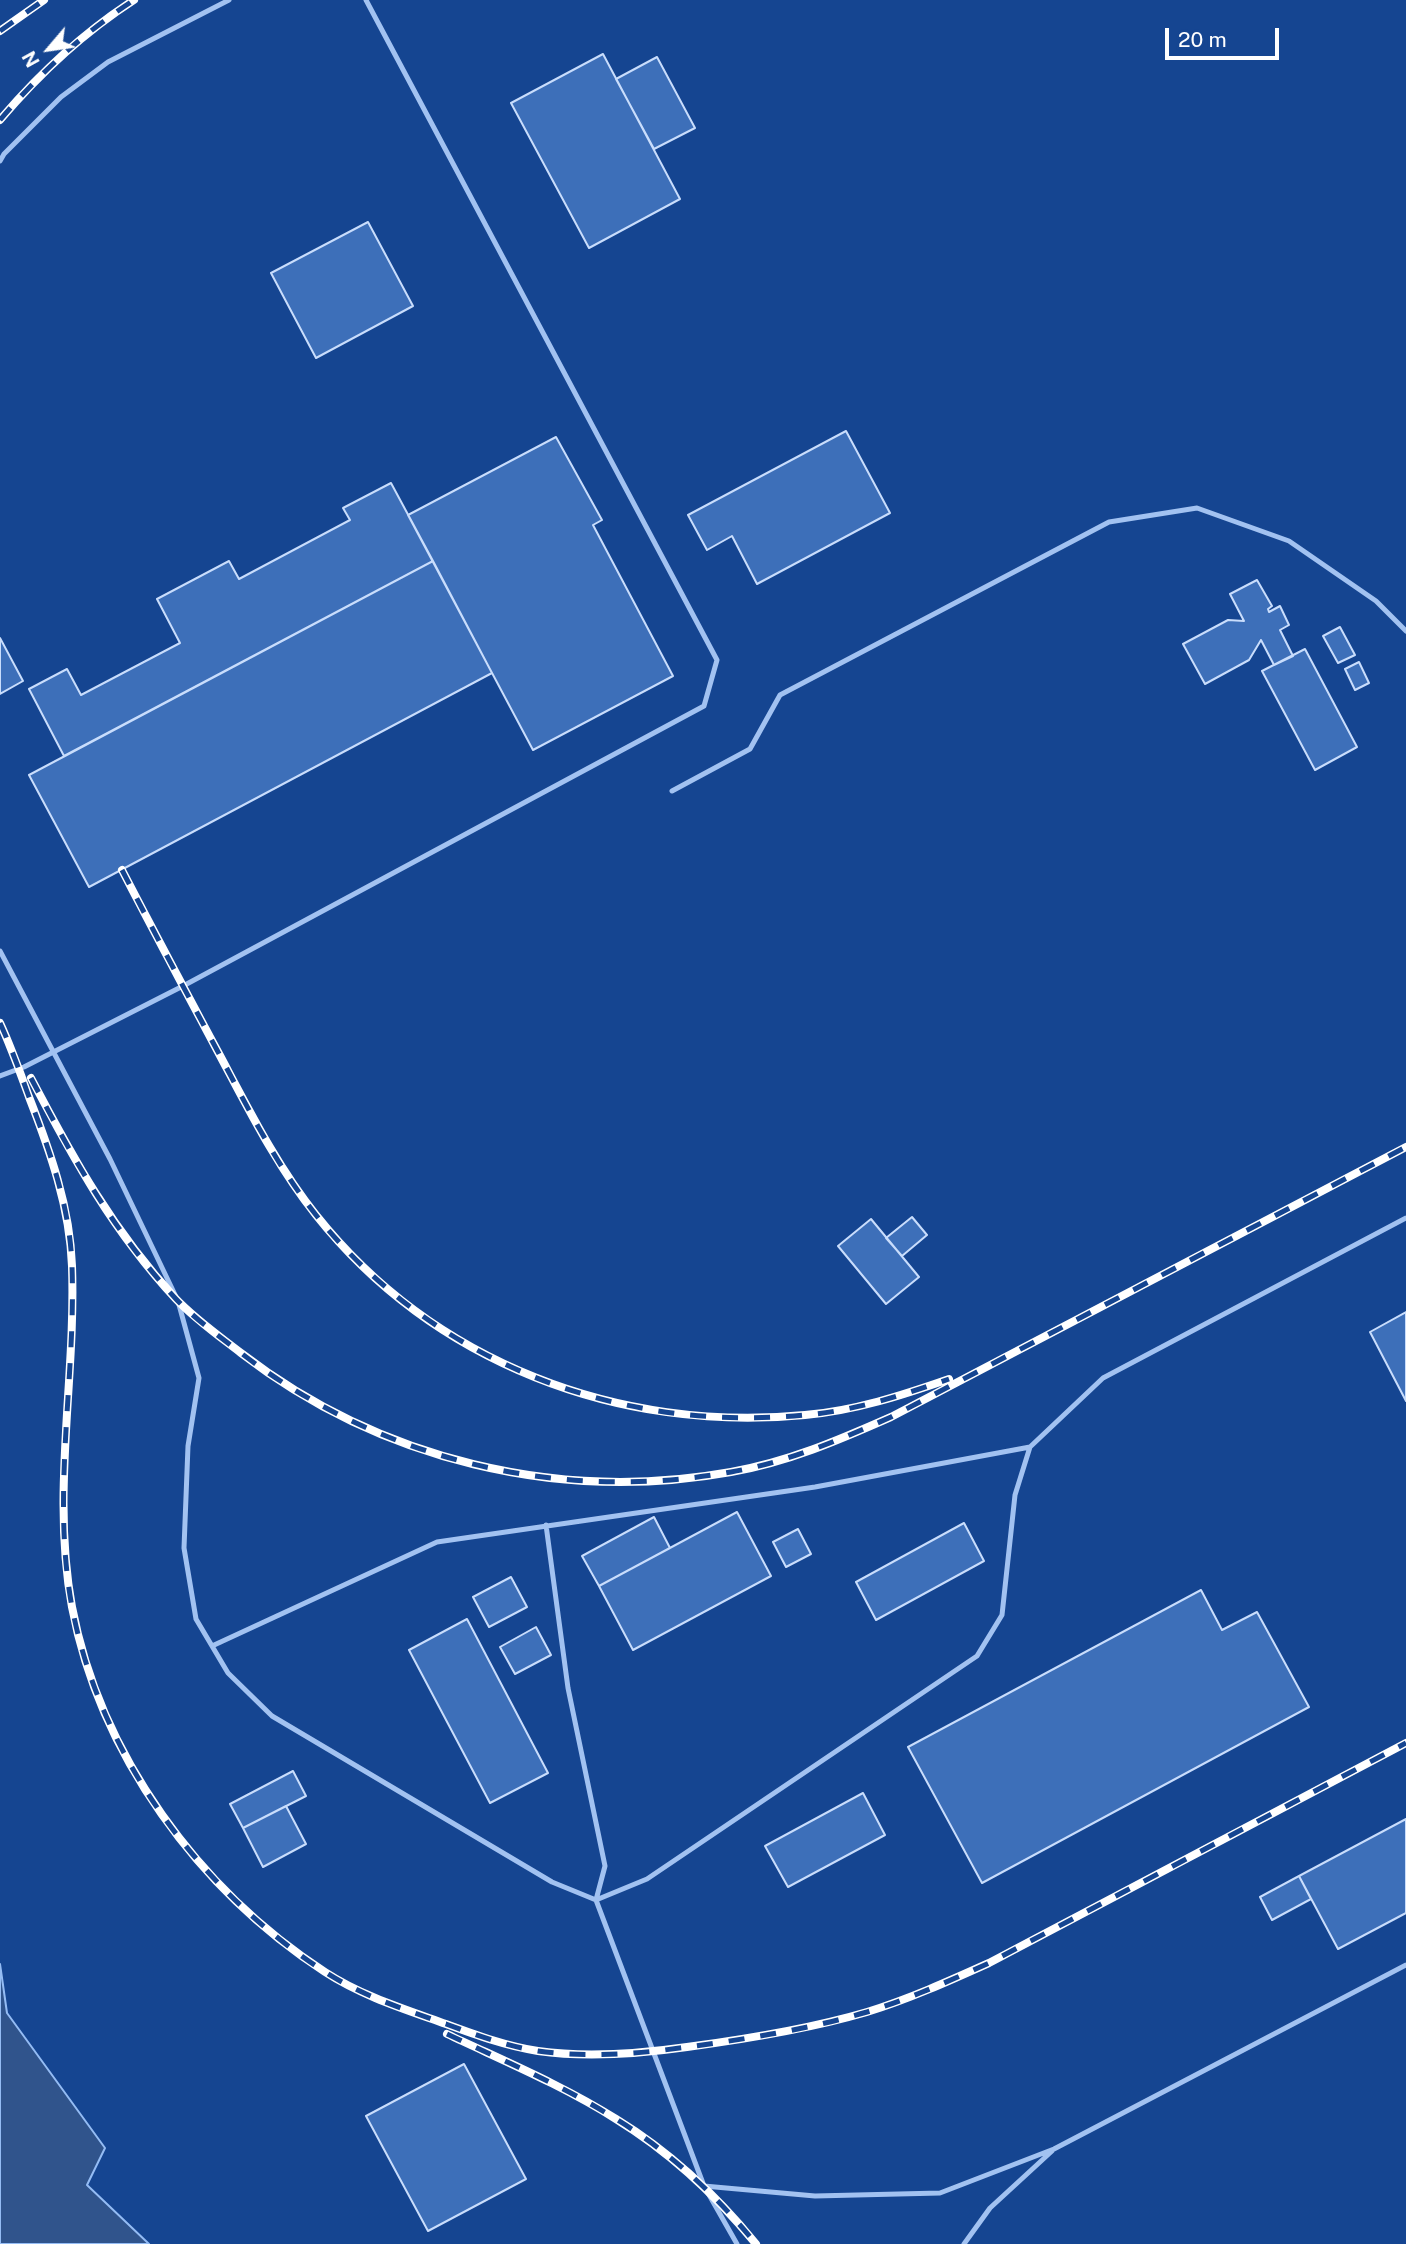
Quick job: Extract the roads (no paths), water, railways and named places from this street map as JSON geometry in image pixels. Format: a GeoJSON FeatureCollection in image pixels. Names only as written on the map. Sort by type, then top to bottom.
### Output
{"type":"FeatureCollection","features":[{"type":"Feature","properties":{"kind":"lane"},"geometry":{"type":"LineString","coordinates":[[0,161],[61,97],[108,62],[229,0]]}},
{"type":"Feature","properties":{"kind":"lane"},"geometry":{"type":"LineString","coordinates":[[0,1076],[183,986],[704,706],[717,660],[366,0]]}},
{"type":"Feature","properties":{"kind":"lane"},"geometry":{"type":"LineString","coordinates":[[672,791],[750,749],[780,695],[1109,522],[1197,508],[1289,541],[1376,601],[1406,631]]}},
{"type":"Feature","properties":{"kind":"lane"},"geometry":{"type":"LineString","coordinates":[[0,951],[110,1159],[178,1301],[199,1378],[188,1446],[184,1548],[197,1619],[228,1674],[272,1716],[552,1882],[596,1900],[647,1879],[977,1656],[1002,1615],[1015,1495],[1030,1447],[1103,1378],[1406,1218]]}},
{"type":"Feature","properties":{"kind":"lane"},"geometry":{"type":"LineString","coordinates":[[212,1646],[437,1542],[815,1487],[1030,1447]]}},
{"type":"Feature","properties":{"kind":"lane"},"geometry":{"type":"LineString","coordinates":[[546,1525],[568,1688],[605,1866],[596,1900],[704,2186],[737,2244]]}},
{"type":"Feature","properties":{"kind":"lane"},"geometry":{"type":"LineString","coordinates":[[704,2186],[815,2196],[940,2193],[1054,2149],[1406,1965]]}},
{"type":"Feature","properties":{"kind":"lane"},"geometry":{"type":"LineString","coordinates":[[964,2244],[990,2208],[1054,2149]]}},
{"type":"Feature","properties":{"kind":"water"},"geometry":{"type":"Polygon","coordinates":[[[0,1964],[7,2013],[105,2148],[87,2185],[149,2244],[0,2244],[0,1964]]]}},
{"type":"Feature","properties":{"kind":"railway"},"geometry":{"type":"LineString","coordinates":[[0,31],[44,0]]}},
{"type":"Feature","properties":{"kind":"railway"},"geometry":{"type":"LineString","coordinates":[[0,120],[62,55],[134,0]]}},
{"type":"Feature","properties":{"kind":"railway"},"geometry":{"type":"LineString","coordinates":[[122,870],[251,1114],[301,1196],[363,1267],[416,1311],[474,1348],[535,1377],[600,1399],[667,1412],[735,1418],[805,1415],[842,1410],[949,1379]]}},
{"type":"Feature","properties":{"kind":"railway"},"geometry":{"type":"LineString","coordinates":[[0,1023],[51,1159],[63,1201],[70,1244],[72,1309],[64,1522],[72,1607],[86,1662],[106,1715],[131,1766],[162,1814],[197,1860],[236,1901],[279,1939],[325,1972],[354,1988],[491,2040],[556,2053],[594,2055],[650,2052],[823,2024],[898,2001],[989,1963],[1406,1743]]}},
{"type":"Feature","properties":{"kind":"railway"},"geometry":{"type":"LineString","coordinates":[[31,1078],[79,1166],[133,1247],[183,1306],[241,1353],[295,1390],[352,1421],[412,1446],[474,1464],[537,1476],[601,1482],[666,1480],[752,1468],[852,1434],[891,1417],[1406,1147]]}},
{"type":"Feature","properties":{"kind":"railway"},"geometry":{"type":"LineString","coordinates":[[447,2034],[554,2084],[636,2132],[691,2176],[725,2208],[756,2244]]}}]}
